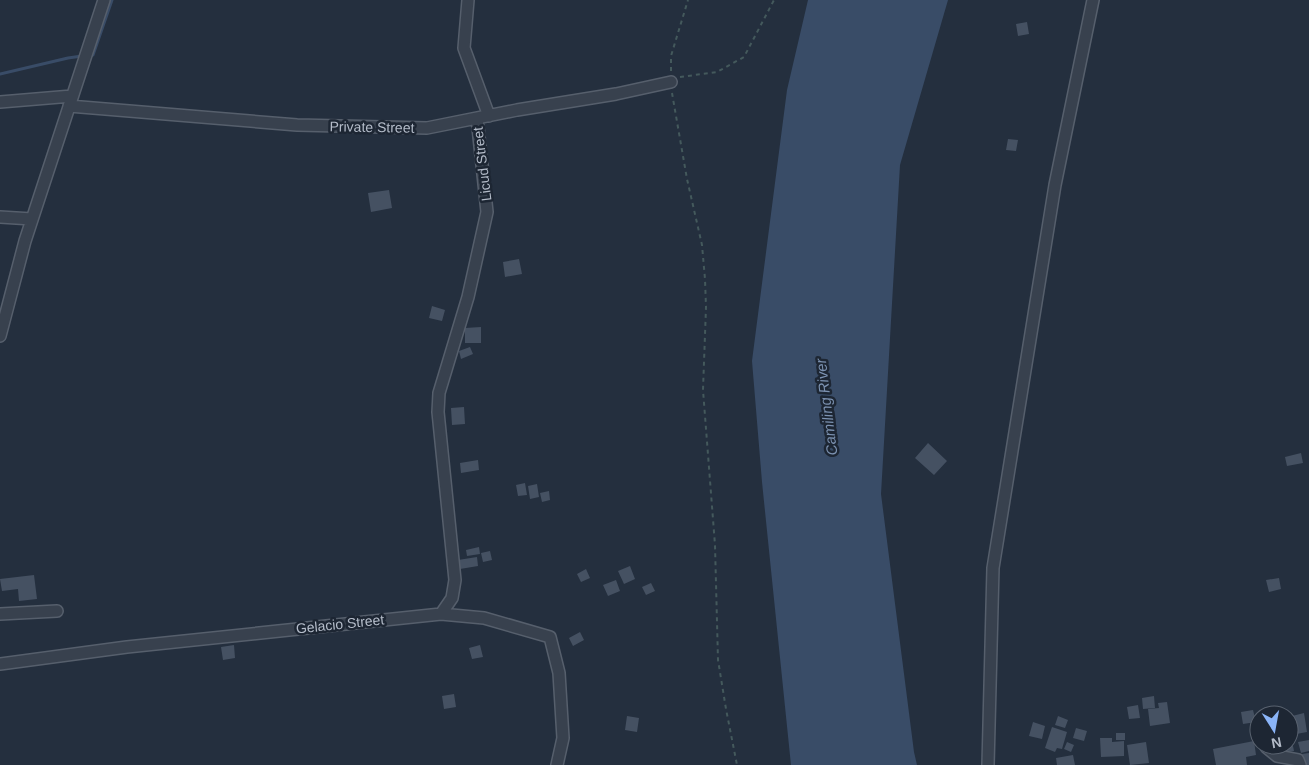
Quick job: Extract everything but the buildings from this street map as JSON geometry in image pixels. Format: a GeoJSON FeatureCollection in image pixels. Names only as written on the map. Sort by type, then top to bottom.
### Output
{"type":"FeatureCollection","features":[{"type":"Feature","properties":{"kind":"street"},"geometry":{"type":"LineString","coordinates":[[0,336],[2,322],[32,219],[104,0]]}},
{"type":"Feature","properties":{"kind":"street"},"geometry":{"type":"LineString","coordinates":[[468,0],[464,48],[489,116]]}},
{"type":"Feature","properties":{"kind":"street"},"geometry":{"type":"LineString","coordinates":[[988,765],[993,568],[1055,185],[1093,0]]}},
{"type":"Feature","properties":{"kind":"street","name":"Private Street"},"geometry":{"type":"LineString","coordinates":[[0,102],[71,101],[296,125],[427,128],[616,94],[671,79]]}},
{"type":"Feature","properties":{"kind":"street","name":"Licud Street"},"geometry":{"type":"LineString","coordinates":[[441,614],[452,598],[455,580],[438,412],[439,393],[468,297],[487,212],[482,153],[476,118]]}},
{"type":"Feature","properties":{"kind":"street"},"geometry":{"type":"LineString","coordinates":[[0,217],[32,219]]}},
{"type":"Feature","properties":{"kind":"street"},"geometry":{"type":"LineString","coordinates":[[0,614],[57,611]]}},
{"type":"Feature","properties":{"kind":"street","name":"Gelacio Street"},"geometry":{"type":"LineString","coordinates":[[0,664],[127,647],[441,614],[484,618],[550,637],[559,673],[562,738],[557,765]]}},
{"type":"Feature","properties":{"kind":"street"},"geometry":{"type":"LineString","coordinates":[[1276,755],[1298,760],[1300,765]]}},
{"type":"Feature","properties":{"kind":"path"},"geometry":{"type":"LineString","coordinates":[[688,0],[670,56],[671,79],[686,179],[702,245],[706,279],[703,390],[714,545],[718,660],[737,765]]}},
{"type":"Feature","properties":{"kind":"path"},"geometry":{"type":"LineString","coordinates":[[671,79],[717,72],[744,57],[774,0]]}},
{"type":"Feature","properties":{"kind":"water","name":"Camiling River"},"geometry":{"type":"Polygon","coordinates":[[[808,0],[948,0],[900,165],[881,494],[917,765],[791,765],[762,482],[752,361],[787,90],[808,0]]]}},
{"type":"Feature","properties":{"kind":"waterway"},"geometry":{"type":"LineString","coordinates":[[89,55],[93,55],[112,0]]}},
{"type":"Feature","properties":{"kind":"waterway"},"geometry":{"type":"LineString","coordinates":[[0,74],[82,56]]}}]}
